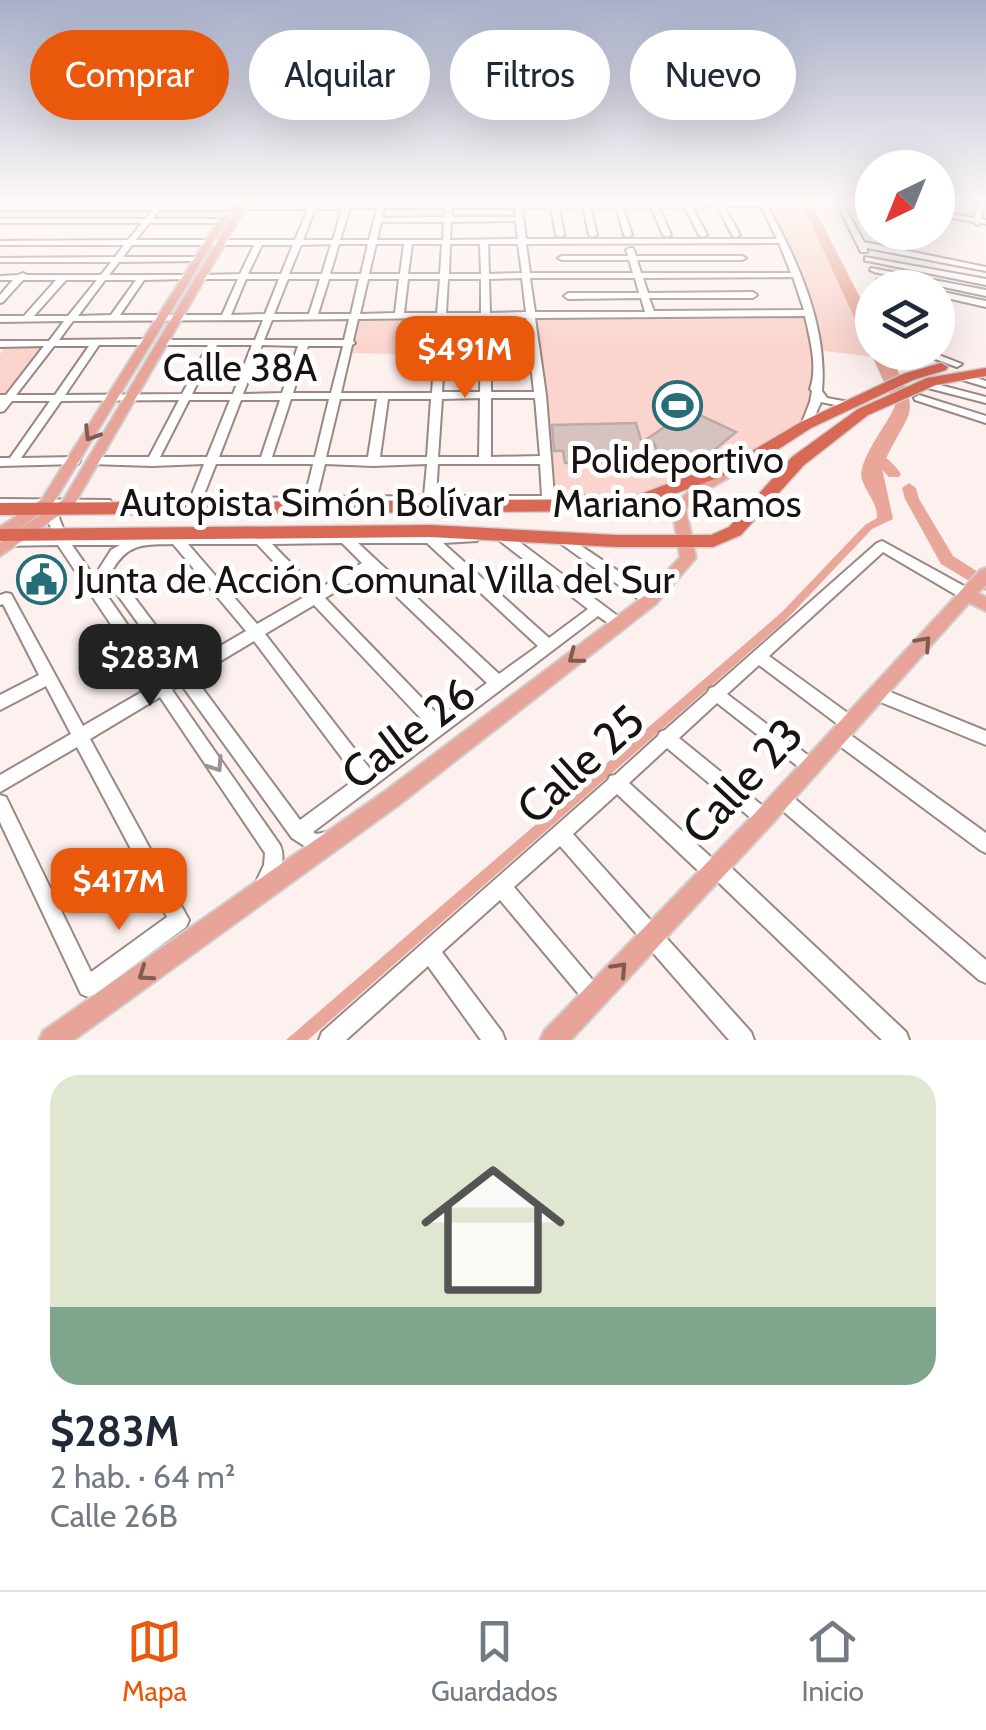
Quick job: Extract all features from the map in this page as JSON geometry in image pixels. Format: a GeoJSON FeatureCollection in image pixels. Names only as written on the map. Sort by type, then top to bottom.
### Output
{"type":"FeatureCollection","features":[{"type":"Feature","properties":{"kind":"highway","name":"Autopista Simón Bolívar"},"geometry":{"type":"LineString","coordinates":[[0,506],[611,508],[648,499],[751,459],[806,425],[850,404],[986,360]]}},
{"type":"Feature","properties":{"kind":"highway","name":"Autopista Simón Bolívar"},"geometry":{"type":"LineString","coordinates":[[922,383],[958,370],[986,372]]}},
{"type":"Feature","properties":{"kind":"highway","name":"Autopista Simón Bolívar"},"geometry":{"type":"LineString","coordinates":[[8,540],[430,531],[616,541],[735,531],[798,460],[884,395]]}},
{"type":"Feature","properties":{"kind":"main road"},"geometry":{"type":"LineString","coordinates":[[8,540],[53,508],[94,461],[177,318],[198,259],[206,251]]}},
{"type":"Feature","properties":{"kind":"main road"},"geometry":{"type":"LineString","coordinates":[[8,540],[53,508],[74,461],[162,318],[210,251]]}},
{"type":"Feature","properties":{"kind":"main road","name":"Calle 26"},"geometry":{"type":"LineString","coordinates":[[52,1040],[392,798],[650,600],[688,558],[692,537],[679,509],[689,496],[751,459]]}},
{"type":"Feature","properties":{"kind":"main road","name":"Calle 23"},"geometry":{"type":"LineString","coordinates":[[558,1038],[979,588]]}},
{"type":"Feature","properties":{"kind":"street"},"geometry":{"type":"LineString","coordinates":[[0,300],[47,251]]}},
{"type":"Feature","properties":{"kind":"street"},"geometry":{"type":"LineString","coordinates":[[0,409],[4,398],[126,251]]}},
{"type":"Feature","properties":{"kind":"street"},"geometry":{"type":"LineString","coordinates":[[225,317],[256,251]]}},
{"type":"Feature","properties":{"kind":"street"},"geometry":{"type":"LineString","coordinates":[[195,502],[294,251]]}},
{"type":"Feature","properties":{"kind":"street"},"geometry":{"type":"LineString","coordinates":[[313,317],[332,251]]}},
{"type":"Feature","properties":{"kind":"street"},"geometry":{"type":"LineString","coordinates":[[310,501],[370,251]]}},
{"type":"Feature","properties":{"kind":"street"},"geometry":{"type":"LineString","coordinates":[[398,316],[407,251]]}},
{"type":"Feature","properties":{"kind":"street"},"geometry":{"type":"LineString","coordinates":[[430,500],[445,251]]}},
{"type":"Feature","properties":{"kind":"street"},"geometry":{"type":"LineString","coordinates":[[484,251],[486,316]]}},
{"type":"Feature","properties":{"kind":"street"},"geometry":{"type":"LineString","coordinates":[[522,251],[541,395],[548,499]]}},
{"type":"Feature","properties":{"kind":"street"},"geometry":{"type":"LineString","coordinates":[[561,251],[572,315]]}},
{"type":"Feature","properties":{"kind":"street"},"geometry":{"type":"LineString","coordinates":[[631,251],[650,314]]}},
{"type":"Feature","properties":{"kind":"street"},"geometry":{"type":"LineString","coordinates":[[740,251],[758,314]]}},
{"type":"Feature","properties":{"kind":"street"},"geometry":{"type":"LineString","coordinates":[[785,251],[809,313],[818,350],[816,389],[806,425]]}},
{"type":"Feature","properties":{"kind":"street"},"geometry":{"type":"LineString","coordinates":[[863,251],[874,270]]}},
{"type":"Feature","properties":{"kind":"street"},"geometry":{"type":"LineString","coordinates":[[895,251],[986,268]]}},
{"type":"Feature","properties":{"kind":"street"},"geometry":{"type":"LineString","coordinates":[[562,258],[742,258]]}},
{"type":"Feature","properties":{"kind":"street"},"geometry":{"type":"LineString","coordinates":[[930,270],[934,258]]}},
{"type":"Feature","properties":{"kind":"street"},"geometry":{"type":"LineString","coordinates":[[0,260],[198,259]]}},
{"type":"Feature","properties":{"kind":"street"},"geometry":{"type":"LineString","coordinates":[[868,259],[899,270]]}},
{"type":"Feature","properties":{"kind":"street"},"geometry":{"type":"LineString","coordinates":[[0,278],[795,275]]}},
{"type":"Feature","properties":{"kind":"street"},"geometry":{"type":"LineString","coordinates":[[114,318],[142,277]]}},
{"type":"Feature","properties":{"kind":"street"},"geometry":{"type":"LineString","coordinates":[[26,319],[63,278]]}},
{"type":"Feature","properties":{"kind":"street"},"geometry":{"type":"LineString","coordinates":[[955,281],[986,282]]}},
{"type":"Feature","properties":{"kind":"street"},"geometry":{"type":"LineString","coordinates":[[955,286],[986,293]]}},
{"type":"Feature","properties":{"kind":"street"},"geometry":{"type":"LineString","coordinates":[[568,296],[753,295]]}},
{"type":"Feature","properties":{"kind":"street"},"geometry":{"type":"LineString","coordinates":[[955,303],[986,304]]}},
{"type":"Feature","properties":{"kind":"street"},"geometry":{"type":"LineString","coordinates":[[0,319],[809,313]]}},
{"type":"Feature","properties":{"kind":"street"},"geometry":{"type":"LineString","coordinates":[[485,460],[486,341]]}},
{"type":"Feature","properties":{"kind":"street"},"geometry":{"type":"LineString","coordinates":[[0,344],[147,342]]}},
{"type":"Feature","properties":{"kind":"street"},"geometry":{"type":"LineString","coordinates":[[163,342],[350,343]]}},
{"type":"Feature","properties":{"kind":"street"},"geometry":{"type":"LineString","coordinates":[[152,462],[214,342]]}},
{"type":"Feature","properties":{"kind":"street"},"geometry":{"type":"LineString","coordinates":[[439,342],[532,342]]}},
{"type":"Feature","properties":{"kind":"street"},"geometry":{"type":"LineString","coordinates":[[6,462],[96,343]]}},
{"type":"Feature","properties":{"kind":"street"},"geometry":{"type":"LineString","coordinates":[[265,462],[304,343]]}},
{"type":"Feature","properties":{"kind":"street"},"geometry":{"type":"LineString","coordinates":[[955,369],[986,384]]}},
{"type":"Feature","properties":{"kind":"street"},"geometry":{"type":"LineString","coordinates":[[921,370],[922,383]]}},
{"type":"Feature","properties":{"kind":"street"},"geometry":{"type":"LineString","coordinates":[[922,383],[986,400]]}},
{"type":"Feature","properties":{"kind":"street"},"geometry":{"type":"LineString","coordinates":[[922,383],[983,415]]}},
{"type":"Feature","properties":{"kind":"street"},"geometry":{"type":"LineString","coordinates":[[816,389],[830,402],[850,404]]}},
{"type":"Feature","properties":{"kind":"street","name":"Calle 38A"},"geometry":{"type":"LineString","coordinates":[[4,398],[541,395]]}},
{"type":"Feature","properties":{"kind":"street"},"geometry":{"type":"LineString","coordinates":[[373,462],[383,396]]}},
{"type":"Feature","properties":{"kind":"street"},"geometry":{"type":"LineString","coordinates":[[94,461],[546,460]]}},
{"type":"Feature","properties":{"kind":"street"},"geometry":{"type":"LineString","coordinates":[[6,462],[74,461]]}},
{"type":"Feature","properties":{"kind":"street"},"geometry":{"type":"LineString","coordinates":[[148,506],[195,502],[648,499]]}},
{"type":"Feature","properties":{"kind":"street"},"geometry":{"type":"LineString","coordinates":[[53,508],[61,538],[274,851],[273,866],[260,890]]}},
{"type":"Feature","properties":{"kind":"street"},"geometry":{"type":"LineString","coordinates":[[61,538],[616,541]]}},
{"type":"Feature","properties":{"kind":"street"},"geometry":{"type":"LineString","coordinates":[[430,538],[548,646]]}},
{"type":"Feature","properties":{"kind":"street"},"geometry":{"type":"LineString","coordinates":[[505,538],[618,624]]}},
{"type":"Feature","properties":{"kind":"street"},"geometry":{"type":"LineString","coordinates":[[345,539],[498,683]]}},
{"type":"Feature","properties":{"kind":"street"},"geometry":{"type":"LineString","coordinates":[[177,540],[255,632],[368,780]]}},
{"type":"Feature","properties":{"kind":"street"},"geometry":{"type":"LineString","coordinates":[[262,540],[439,727]]}},
{"type":"Feature","properties":{"kind":"street"},"geometry":{"type":"LineString","coordinates":[[566,540],[650,600]]}},
{"type":"Feature","properties":{"kind":"street"},"geometry":{"type":"LineString","coordinates":[[136,541],[116,553],[106,569],[298,832],[314,843],[336,836]]}},
{"type":"Feature","properties":{"kind":"street","name":"Calle 25"},"geometry":{"type":"LineString","coordinates":[[337,1038],[500,886],[882,546],[979,588]]}},
{"type":"Feature","properties":{"kind":"street"},"geometry":{"type":"LineString","coordinates":[[0,784],[371,564]]}},
{"type":"Feature","properties":{"kind":"street"},"geometry":{"type":"LineString","coordinates":[[0,804],[88,987],[179,920],[3,599]]}},
{"type":"Feature","properties":{"kind":"street","name":"Calle 26"},"geometry":{"type":"LineString","coordinates":[[298,832],[598,609]]}},
{"type":"Feature","properties":{"kind":"street"},"geometry":{"type":"LineString","coordinates":[[756,656],[986,844]]}},
{"type":"Feature","properties":{"kind":"street"},"geometry":{"type":"LineString","coordinates":[[0,703],[48,678]]}},
{"type":"Feature","properties":{"kind":"street"},"geometry":{"type":"LineString","coordinates":[[715,693],[811,767]]}},
{"type":"Feature","properties":{"kind":"street"},"geometry":{"type":"LineString","coordinates":[[878,694],[986,738]]}},
{"type":"Feature","properties":{"kind":"street"},"geometry":{"type":"LineString","coordinates":[[666,737],[764,818]]}},
{"type":"Feature","properties":{"kind":"street"},"geometry":{"type":"LineString","coordinates":[[616,782],[898,1040]]}},
{"type":"Feature","properties":{"kind":"street"},"geometry":{"type":"LineString","coordinates":[[782,799],[986,973]]}},
{"type":"Feature","properties":{"kind":"street"},"geometry":{"type":"LineString","coordinates":[[560,833],[744,1040]]}},
{"type":"Feature","properties":{"kind":"street"},"geometry":{"type":"LineString","coordinates":[[500,886],[594,997]]}},
{"type":"Feature","properties":{"kind":"street"},"geometry":{"type":"LineString","coordinates":[[429,951],[494,1040]]}},
{"type":"Feature","properties":{"kind":"shaded area","name":"Polideportivo Mariano Ramos"},"geometry":{"type":"Polygon","coordinates":[[[789,251],[824,251],[855,318],[855,355],[818,350],[810,419],[751,459],[634,500],[548,499],[528,315],[808,313],[789,251]]]}},
{"type":"Feature","properties":{"kind":"shaded area"},"geometry":{"type":"Polygon","coordinates":[[[823,251],[836,251],[855,288],[855,319],[823,251]]]}},
{"type":"Feature","properties":{"kind":"shaded area"},"geometry":{"type":"Polygon","coordinates":[[[435,319],[434,355],[350,353],[359,320],[435,319]]]}},
{"type":"Feature","properties":{"kind":"shaded area"},"geometry":{"type":"Polygon","coordinates":[[[45,345],[8,394],[0,394],[0,354],[7,346],[45,345]]]}},
{"type":"Feature","properties":{"kind":"shaded area"},"geometry":{"type":"Polygon","coordinates":[[[878,370],[897,370],[910,403],[905,423],[882,468],[893,519],[872,529],[784,622],[308,1040],[286,1040],[782,612],[865,525],[877,518],[862,480],[868,454],[895,406],[878,370]]]}},
{"type":"Feature","properties":{"kind":"building"},"geometry":{"type":"Polygon","coordinates":[[[689,410],[736,432],[695,466],[671,454],[658,454],[654,443],[647,439],[689,410]]]}},
{"type":"Feature","properties":{"kind":"building"},"geometry":{"type":"Polygon","coordinates":[[[636,423],[647,461],[565,463],[563,451],[554,451],[552,425],[636,423]]]}},
{"type":"Feature","properties":{"kind":"waterway"},"geometry":{"type":"LineString","coordinates":[[879,459],[894,474]]}},
{"type":"Feature","properties":{"kind":"waterway"},"geometry":{"type":"LineString","coordinates":[[909,488],[947,560],[986,585]]}},
{"type":"Feature","properties":{"kind":"place","name":"Polideportivo Mariano Ramos"},"geometry":{"type":"Point","coordinates":[677,405]}},
{"type":"Feature","properties":{"kind":"place","name":"Junta de Acción Comunal Villa del Sur"},"geometry":{"type":"Point","coordinates":[41,579]}}]}
